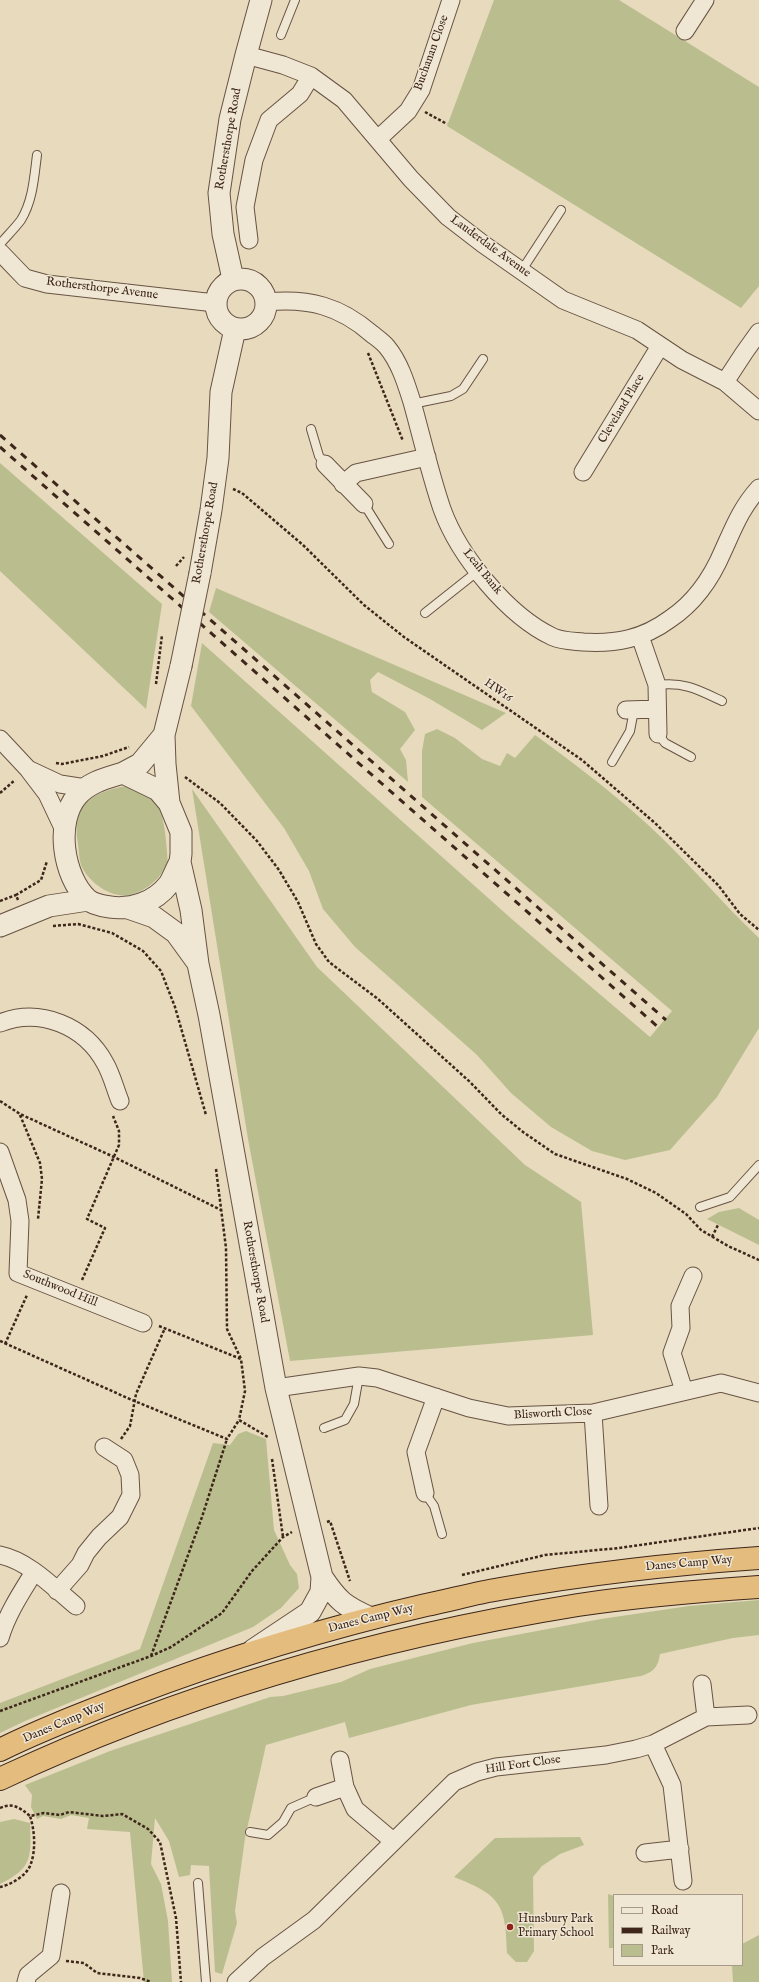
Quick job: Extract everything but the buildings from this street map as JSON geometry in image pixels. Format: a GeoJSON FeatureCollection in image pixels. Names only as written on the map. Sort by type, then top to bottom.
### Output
{"type":"FeatureCollection","features":[{"type":"Feature","properties":{"kind":"highway","name":"Danes Camp Way"},"geometry":{"type":"LineString","coordinates":[[0,1750],[97,1708],[249,1653],[371,1618],[498,1589],[579,1576],[686,1563],[759,1558]]}},
{"type":"Feature","properties":{"kind":"highway","name":"Danes Camp Way"},"geometry":{"type":"LineString","coordinates":[[0,1779],[101,1734],[167,1710],[330,1659],[489,1622],[579,1605],[688,1592],[759,1587]]}},
{"type":"Feature","properties":{"kind":"street","name":"Rothersthorpe Road"},"geometry":{"type":"LineString","coordinates":[[233,279],[223,234],[219,193],[230,119],[262,0]]}},
{"type":"Feature","properties":{"kind":"street","name":"Buchanan Close"},"geometry":{"type":"LineString","coordinates":[[378,139],[408,111],[421,90],[451,0]]}},
{"type":"Feature","properties":{"kind":"street"},"geometry":{"type":"LineString","coordinates":[[685,31],[705,0]]}},
{"type":"Feature","properties":{"kind":"street","name":"Lauderdale Avenue"},"geometry":{"type":"LineString","coordinates":[[246,55],[283,65],[311,76],[344,100],[411,179],[448,217],[483,244],[563,300],[637,330],[660,346],[725,382],[759,411]]}},
{"type":"Feature","properties":{"kind":"street"},"geometry":{"type":"LineString","coordinates":[[249,240],[245,207],[254,160],[270,120],[300,94],[311,76]]}},
{"type":"Feature","properties":{"kind":"street","name":"Rothersthorpe Avenue"},"geometry":{"type":"LineString","coordinates":[[0,252],[25,278],[47,284],[215,303]]}},
{"type":"Feature","properties":{"kind":"street"},"geometry":{"type":"LineString","coordinates":[[240,278],[255,282],[261,288],[267,302],[261,320],[254,326],[245,329],[235,329],[227,326],[216,312],[215,303],[218,293],[224,284],[233,279],[240,278]]}},
{"type":"Feature","properties":{"kind":"street","name":"Leah Bank"},"geometry":{"type":"LineString","coordinates":[[267,302],[310,302],[335,309],[356,320],[386,347],[406,380],[412,404],[419,459],[459,544],[478,571],[507,603],[532,625],[554,638],[608,643],[640,636],[670,620],[690,602],[709,578],[723,552],[737,517],[759,488]]}},
{"type":"Feature","properties":{"kind":"street","name":"Rothersthorpe Road"},"geometry":{"type":"LineString","coordinates":[[164,735],[181,666],[200,573],[218,458],[221,392],[235,329]]}},
{"type":"Feature","properties":{"kind":"street"},"geometry":{"type":"LineString","coordinates":[[725,382],[759,332]]}},
{"type":"Feature","properties":{"kind":"street","name":"Cleveland Place"},"geometry":{"type":"LineString","coordinates":[[583,472],[660,346]]}},
{"type":"Feature","properties":{"kind":"street"},"geometry":{"type":"LineString","coordinates":[[343,484],[356,474],[419,459]]}},
{"type":"Feature","properties":{"kind":"street"},"geometry":{"type":"LineString","coordinates":[[325,464],[364,504]]}},
{"type":"Feature","properties":{"kind":"street"},"geometry":{"type":"LineString","coordinates":[[640,636],[657,685],[658,734]]}},
{"type":"Feature","properties":{"kind":"street"},"geometry":{"type":"LineString","coordinates":[[630,710],[657,709]]}},
{"type":"Feature","properties":{"kind":"street"},"geometry":{"type":"LineString","coordinates":[[164,735],[165,764],[170,803]]}},
{"type":"Feature","properties":{"kind":"street"},"geometry":{"type":"LineString","coordinates":[[0,926],[49,906],[88,900],[78,887],[70,871],[64,843],[66,816],[77,796],[86,788],[105,778],[123,773],[140,764],[164,735]]}},
{"type":"Feature","properties":{"kind":"street"},"geometry":{"type":"LineString","coordinates":[[0,739],[28,769],[47,794],[64,830]]}},
{"type":"Feature","properties":{"kind":"street"},"geometry":{"type":"LineString","coordinates":[[28,769],[60,784],[86,788]]}},
{"type":"Feature","properties":{"kind":"street","name":"Rothersthorpe Road"},"geometry":{"type":"LineString","coordinates":[[123,773],[158,790],[170,803],[180,832],[181,854],[180,862],[169,884],[157,895],[128,908]]}},
{"type":"Feature","properties":{"kind":"street","name":"Rothersthorpe Road"},"geometry":{"type":"LineString","coordinates":[[180,862],[191,910],[198,964],[209,1015],[276,1388],[322,1577],[336,1598],[352,1609],[371,1618]]}},
{"type":"Feature","properties":{"kind":"street"},"geometry":{"type":"LineString","coordinates":[[49,906],[70,871]]}},
{"type":"Feature","properties":{"kind":"street","name":"Rothersthorpe Road"},"geometry":{"type":"LineString","coordinates":[[88,900],[101,906],[128,908],[154,918],[176,932],[198,964]]}},
{"type":"Feature","properties":{"kind":"street"},"geometry":{"type":"LineString","coordinates":[[0,1023],[10,1019],[34,1017],[55,1021],[76,1031],[92,1045],[106,1064],[120,1101]]}},
{"type":"Feature","properties":{"kind":"street","name":"Southwood Hill"},"geometry":{"type":"LineString","coordinates":[[1,1157],[17,1200],[20,1220],[18,1273],[142,1323]]}},
{"type":"Feature","properties":{"kind":"street"},"geometry":{"type":"LineString","coordinates":[[684,1391],[672,1353],[681,1328],[680,1306],[693,1276]]}},
{"type":"Feature","properties":{"kind":"street","name":"Blisworth Close"},"geometry":{"type":"LineString","coordinates":[[276,1388],[359,1376],[392,1382],[469,1408],[508,1416],[593,1413],[721,1383],[759,1392]]}},
{"type":"Feature","properties":{"kind":"street"},"geometry":{"type":"LineString","coordinates":[[425,1492],[416,1452],[436,1397]]}},
{"type":"Feature","properties":{"kind":"street"},"geometry":{"type":"LineString","coordinates":[[593,1413],[599,1506]]}},
{"type":"Feature","properties":{"kind":"street"},"geometry":{"type":"LineString","coordinates":[[57,1591],[80,1565],[86,1553],[99,1537],[120,1516],[131,1495],[130,1475],[124,1460],[108,1450]]}},
{"type":"Feature","properties":{"kind":"street"},"geometry":{"type":"LineString","coordinates":[[0,1555],[9,1557],[34,1572],[76,1606]]}},
{"type":"Feature","properties":{"kind":"street"},"geometry":{"type":"LineString","coordinates":[[0,1638],[3,1627],[34,1572]]}},
{"type":"Feature","properties":{"kind":"street","name":"Rothersthorpe Road"},"geometry":{"type":"LineString","coordinates":[[249,1653],[310,1612],[320,1592],[322,1577]]}},
{"type":"Feature","properties":{"kind":"street"},"geometry":{"type":"LineString","coordinates":[[702,1684],[706,1717]]}},
{"type":"Feature","properties":{"kind":"street","name":"Hill Fort Close"},"geometry":{"type":"LineString","coordinates":[[236,1982],[263,1957],[314,1920],[454,1782],[496,1766],[606,1755],[653,1744],[706,1717],[748,1714]]}},
{"type":"Feature","properties":{"kind":"street"},"geometry":{"type":"LineString","coordinates":[[653,1744],[672,1785],[683,1881]]}},
{"type":"Feature","properties":{"kind":"street"},"geometry":{"type":"LineString","coordinates":[[340,1760],[345,1787],[355,1809],[393,1841]]}},
{"type":"Feature","properties":{"kind":"street"},"geometry":{"type":"LineString","coordinates":[[316,1797],[345,1787]]}},
{"type":"Feature","properties":{"kind":"street"},"geometry":{"type":"LineString","coordinates":[[645,1853],[680,1849]]}},
{"type":"Feature","properties":{"kind":"street"},"geometry":{"type":"LineString","coordinates":[[26,1982],[28,1974],[51,1956],[61,1893]]}},
{"type":"Feature","properties":{"kind":"lane"},"geometry":{"type":"LineString","coordinates":[[281,35],[295,0]]}},
{"type":"Feature","properties":{"kind":"lane"},"geometry":{"type":"LineString","coordinates":[[0,244],[21,220],[28,206],[33,189],[37,155]]}},
{"type":"Feature","properties":{"kind":"lane"},"geometry":{"type":"LineString","coordinates":[[522,270],[561,210]]}},
{"type":"Feature","properties":{"kind":"lane"},"geometry":{"type":"LineString","coordinates":[[412,404],[451,396],[462,389],[483,359]]}},
{"type":"Feature","properties":{"kind":"lane"},"geometry":{"type":"LineString","coordinates":[[311,429],[319,456],[325,464]]}},
{"type":"Feature","properties":{"kind":"lane"},"geometry":{"type":"LineString","coordinates":[[364,504],[389,544]]}},
{"type":"Feature","properties":{"kind":"lane"},"geometry":{"type":"LineString","coordinates":[[425,613],[478,571]]}},
{"type":"Feature","properties":{"kind":"lane"},"geometry":{"type":"LineString","coordinates":[[657,685],[675,683],[693,687],[722,701]]}},
{"type":"Feature","properties":{"kind":"lane"},"geometry":{"type":"LineString","coordinates":[[612,762],[630,731],[630,710]]}},
{"type":"Feature","properties":{"kind":"lane"},"geometry":{"type":"LineString","coordinates":[[658,734],[665,743],[691,757]]}},
{"type":"Feature","properties":{"kind":"lane"},"geometry":{"type":"LineString","coordinates":[[700,1207],[730,1197],[759,1165]]}},
{"type":"Feature","properties":{"kind":"lane"},"geometry":{"type":"LineString","coordinates":[[324,1428],[345,1420],[354,1404],[359,1376]]}},
{"type":"Feature","properties":{"kind":"lane"},"geometry":{"type":"LineString","coordinates":[[425,1492],[434,1506],[442,1534]]}},
{"type":"Feature","properties":{"kind":"lane"},"geometry":{"type":"LineString","coordinates":[[250,1832],[268,1835],[283,1822],[291,1808],[316,1797]]}},
{"type":"Feature","properties":{"kind":"lane"},"geometry":{"type":"LineString","coordinates":[[198,1883],[206,1982]]}},
{"type":"Feature","properties":{"kind":"path"},"geometry":{"type":"LineString","coordinates":[[413,105],[448,124]]}},
{"type":"Feature","properties":{"kind":"path"},"geometry":{"type":"LineString","coordinates":[[368,352],[419,459]]}},
{"type":"Feature","properties":{"kind":"path","name":"HW16"},"geometry":{"type":"LineString","coordinates":[[215,483],[242,493],[303,545],[364,605],[404,637],[582,760],[655,823],[718,885],[740,914],[759,930]]}},
{"type":"Feature","properties":{"kind":"path"},"geometry":{"type":"LineString","coordinates":[[165,764],[220,803],[257,841],[279,870],[294,895],[316,944],[329,962],[378,999],[470,1082],[501,1114],[522,1132],[555,1154],[627,1179],[656,1193],[686,1214],[701,1230],[759,1260]]}},
{"type":"Feature","properties":{"kind":"path"},"geometry":{"type":"LineString","coordinates":[[0,793],[15,780]]}},
{"type":"Feature","properties":{"kind":"path"},"geometry":{"type":"LineString","coordinates":[[0,901],[16,895]]}},
{"type":"Feature","properties":{"kind":"path"},"geometry":{"type":"LineString","coordinates":[[47,926],[78,924],[112,933],[143,951],[161,970],[175,1007],[207,1118]]}},
{"type":"Feature","properties":{"kind":"path"},"geometry":{"type":"LineString","coordinates":[[0,1101],[20,1114],[114,1157],[221,1210]]}},
{"type":"Feature","properties":{"kind":"path"},"geometry":{"type":"LineString","coordinates":[[75,1296],[105,1228],[87,1219],[119,1146],[118,1131],[113,1116],[120,1101]]}},
{"type":"Feature","properties":{"kind":"path"},"geometry":{"type":"LineString","coordinates":[[20,1114],[40,1163],[42,1179],[38,1225]]}},
{"type":"Feature","properties":{"kind":"path"},"geometry":{"type":"LineString","coordinates":[[151,1656],[202,1517],[227,1439],[239,1420],[245,1390],[241,1359],[227,1329],[226,1248],[216,1167]]}},
{"type":"Feature","properties":{"kind":"path"},"geometry":{"type":"LineString","coordinates":[[712,1237],[718,1225]]}},
{"type":"Feature","properties":{"kind":"path"},"geometry":{"type":"LineString","coordinates":[[5,1344],[34,1279]]}},
{"type":"Feature","properties":{"kind":"path"},"geometry":{"type":"LineString","coordinates":[[142,1323],[165,1328],[241,1359]]}},
{"type":"Feature","properties":{"kind":"path"},"geometry":{"type":"LineString","coordinates":[[108,1450],[130,1426],[131,1412],[136,1401],[136,1394],[165,1328]]}},
{"type":"Feature","properties":{"kind":"path"},"geometry":{"type":"LineString","coordinates":[[0,1341],[227,1439]]}},
{"type":"Feature","properties":{"kind":"path"},"geometry":{"type":"LineString","coordinates":[[239,1420],[270,1437]]}},
{"type":"Feature","properties":{"kind":"path"},"geometry":{"type":"LineString","coordinates":[[272,1453],[283,1537]]}},
{"type":"Feature","properties":{"kind":"path"},"geometry":{"type":"LineString","coordinates":[[0,1711],[151,1656],[171,1647],[222,1613],[252,1571],[283,1537],[309,1524],[330,1521],[349,1580],[354,1586]]}},
{"type":"Feature","properties":{"kind":"path"},"geometry":{"type":"LineString","coordinates":[[460,1576],[545,1555],[619,1548],[759,1528]]}},
{"type":"Feature","properties":{"kind":"path"},"geometry":{"type":"LineString","coordinates":[[0,1808],[12,1805],[20,1807],[30,1816],[34,1827],[33,1852],[30,1867],[23,1875],[6,1886],[0,1887]]}},
{"type":"Feature","properties":{"kind":"path"},"geometry":{"type":"LineString","coordinates":[[30,1816],[44,1813],[60,1815],[69,1812],[103,1816],[122,1814],[148,1829],[160,1842],[176,1918],[181,1982]]}},
{"type":"Feature","properties":{"kind":"path"},"geometry":{"type":"LineString","coordinates":[[51,1956],[54,1959],[84,1963],[97,1973],[140,1978],[151,1982]]}},
{"type":"Feature","properties":{"kind":"green space"},"geometry":{"type":"Polygon","coordinates":[[[494,0],[619,0],[759,87],[759,286],[741,308],[447,126],[494,0]]]}},
{"type":"Feature","properties":{"kind":"green space"},"geometry":{"type":"Polygon","coordinates":[[[0,463],[162,604],[146,709],[0,571],[0,463]]]}},
{"type":"Feature","properties":{"kind":"green space"},"geometry":{"type":"Polygon","coordinates":[[[216,588],[506,713],[482,730],[430,699],[378,672],[370,680],[372,692],[405,712],[415,730],[400,749],[406,760],[408,782],[209,612],[216,588]]]}},
{"type":"Feature","properties":{"kind":"green space"},"geometry":{"type":"Polygon","coordinates":[[[202,643],[514,921],[650,1037],[672,1011],[422,797],[422,751],[425,734],[437,729],[455,738],[482,759],[500,766],[507,753],[515,758],[535,735],[632,810],[674,850],[759,938],[759,1028],[717,1097],[670,1150],[625,1160],[592,1151],[551,1127],[511,1093],[477,1055],[355,947],[323,909],[309,871],[284,828],[191,706],[202,643]]]}},
{"type":"Feature","properties":{"kind":"green space"},"geometry":{"type":"Polygon","coordinates":[[[126,786],[151,797],[160,810],[166,837],[168,863],[158,878],[149,886],[133,894],[117,895],[95,883],[84,871],[80,860],[77,819],[86,803],[93,797],[102,792],[126,786]]]}},
{"type":"Feature","properties":{"kind":"green space"},"geometry":{"type":"Polygon","coordinates":[[[192,789],[317,967],[525,1165],[581,1202],[593,1335],[290,1361],[248,1139],[192,789]]]}},
{"type":"Feature","properties":{"kind":"green space"},"geometry":{"type":"Polygon","coordinates":[[[739,1208],[759,1220],[759,1245],[707,1219],[719,1212],[739,1208]]]}},
{"type":"Feature","properties":{"kind":"green space"},"geometry":{"type":"Polygon","coordinates":[[[246,1431],[266,1439],[274,1530],[290,1565],[297,1574],[299,1588],[281,1608],[253,1627],[25,1721],[0,1733],[0,1703],[140,1649],[213,1443],[230,1445],[238,1434],[246,1431]]]}},
{"type":"Feature","properties":{"kind":"green space"},"geometry":{"type":"Polygon","coordinates":[[[759,1600],[759,1635],[733,1638],[660,1654],[658,1663],[654,1669],[641,1676],[471,1705],[349,1738],[345,1722],[266,1745],[245,1838],[235,1911],[237,1923],[222,1974],[215,1972],[209,1866],[191,1865],[190,1875],[179,1877],[169,1841],[155,1818],[151,1864],[161,1884],[168,1921],[172,1982],[144,1982],[130,1832],[87,1829],[89,1818],[71,1815],[61,1819],[43,1816],[37,1819],[31,1807],[32,1795],[25,1785],[110,1751],[270,1697],[283,1696],[341,1682],[370,1669],[473,1643],[601,1619],[689,1606],[759,1600]]]}},
{"type":"Feature","properties":{"kind":"green space"},"geometry":{"type":"Polygon","coordinates":[[[14,1819],[30,1823],[30,1853],[24,1867],[11,1878],[0,1884],[0,1822],[14,1819]]]}},
{"type":"Feature","properties":{"kind":"green space"},"geometry":{"type":"Polygon","coordinates":[[[580,1837],[584,1845],[560,1854],[542,1866],[533,1877],[534,1951],[527,1962],[516,1962],[507,1953],[505,1923],[502,1912],[497,1903],[491,1896],[482,1890],[454,1877],[495,1838],[580,1837]]]}},
{"type":"Feature","properties":{"kind":"green space"},"geometry":{"type":"Polygon","coordinates":[[[608,1894],[613,1896],[613,1948],[609,1948],[608,1894]]]}},
{"type":"Feature","properties":{"kind":"green space"},"geometry":{"type":"Polygon","coordinates":[[[759,1935],[759,1982],[733,1982],[732,1966],[743,1966],[743,1943],[759,1935]]]}},
{"type":"Feature","properties":{"kind":"railway"},"geometry":{"type":"LineString","coordinates":[[0,435],[666,1020]]}},
{"type":"Feature","properties":{"kind":"railway"},"geometry":{"type":"LineString","coordinates":[[0,447],[658,1027]]}},
{"type":"Feature","properties":{"kind":"place","name":"Hunsbury Park Primary School"},"geometry":{"type":"Point","coordinates":[510,1927]}}]}
